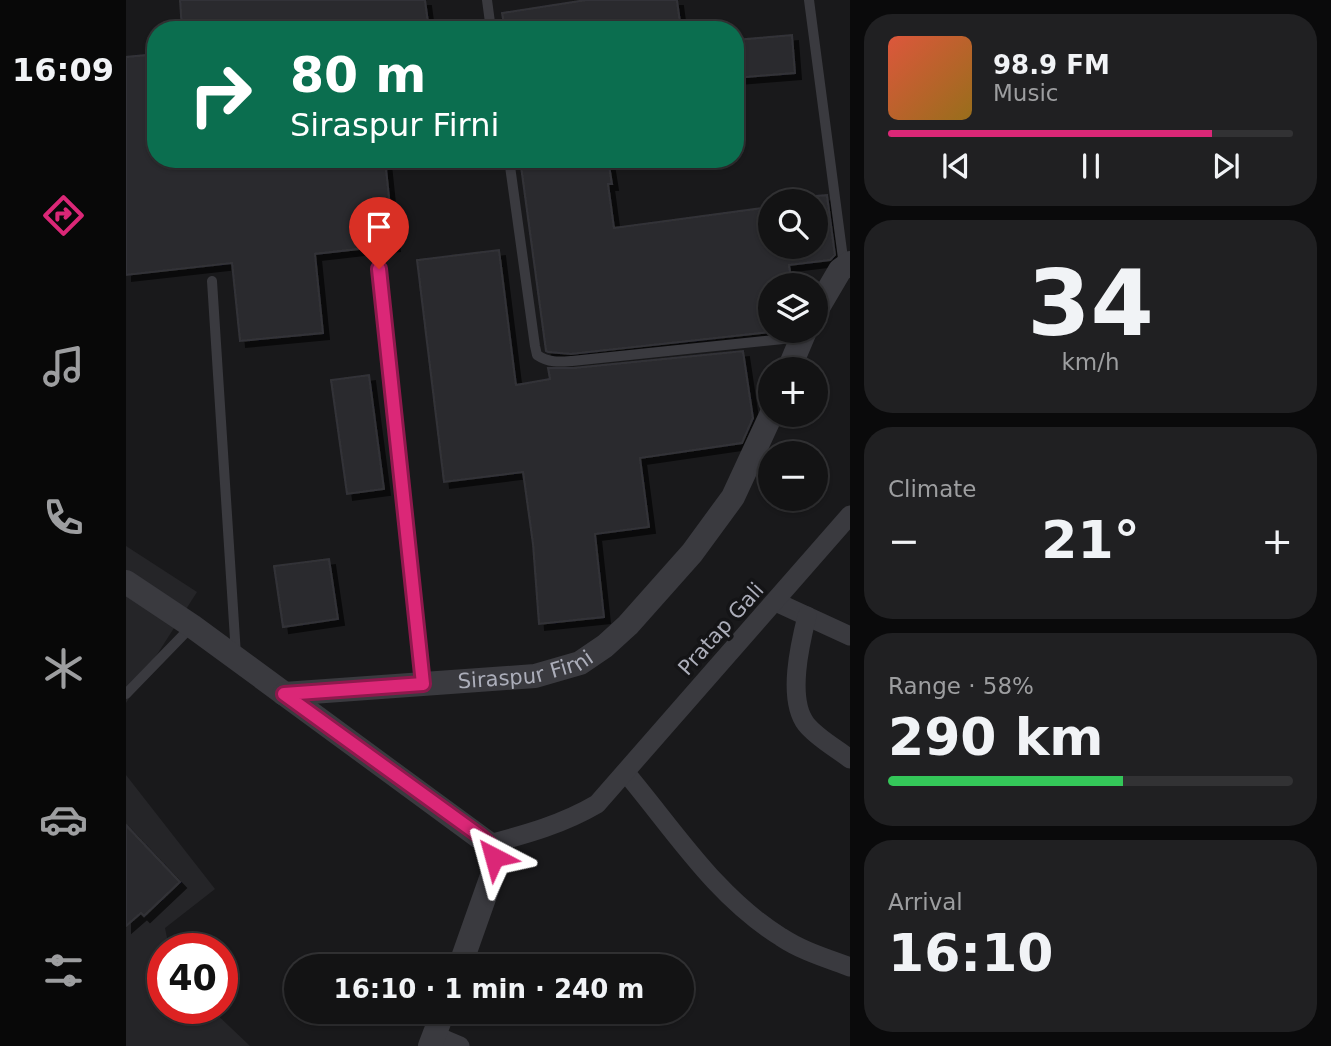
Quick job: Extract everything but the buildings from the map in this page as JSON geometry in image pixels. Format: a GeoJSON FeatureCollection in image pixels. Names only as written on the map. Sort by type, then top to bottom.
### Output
{"type":"FeatureCollection","features":[{"type":"Feature","properties":{"kind":"street"},"geometry":{"type":"LineString","coordinates":[[828,292],[847,264]]}},
{"type":"Feature","properties":{"kind":"street","name":"Siraspur Firni"},"geometry":{"type":"LineString","coordinates":[[284,694],[553,673],[580,663],[605,646],[628,625],[692,553],[733,497],[765,427]]}},
{"type":"Feature","properties":{"kind":"street","name":"Pratap Gali"},"geometry":{"type":"LineString","coordinates":[[489,844],[575,817],[597,804],[850,515]]}},
{"type":"Feature","properties":{"kind":"street"},"geometry":{"type":"LineString","coordinates":[[126,582],[192,626],[489,844],[494,857],[494,870],[464,954]]}},
{"type":"Feature","properties":{"kind":"street"},"geometry":{"type":"LineString","coordinates":[[776,602],[850,636]]}},
{"type":"Feature","properties":{"kind":"street"},"geometry":{"type":"LineString","coordinates":[[807,616],[798,659],[799,710],[810,729],[850,759]]}},
{"type":"Feature","properties":{"kind":"street"},"geometry":{"type":"LineString","coordinates":[[626,773],[701,867],[728,895],[779,936],[799,948],[850,967]]}},
{"type":"Feature","properties":{"kind":"street"},"geometry":{"type":"LineString","coordinates":[[438,1024],[432,1041],[460,1046]]}},
{"type":"Feature","properties":{"kind":"lane"},"geometry":{"type":"LineString","coordinates":[[487,0],[490,21]]}},
{"type":"Feature","properties":{"kind":"lane"},"geometry":{"type":"LineString","coordinates":[[809,0],[847,264]]}},
{"type":"Feature","properties":{"kind":"lane"},"geometry":{"type":"LineString","coordinates":[[510,168],[535,346],[537,355],[544,360],[572,361],[758,339]]}},
{"type":"Feature","properties":{"kind":"lane"},"geometry":{"type":"LineString","coordinates":[[379,269],[423,684]]}},
{"type":"Feature","properties":{"kind":"lane"},"geometry":{"type":"LineString","coordinates":[[212,281],[236,659]]}},
{"type":"Feature","properties":{"kind":"lane"},"geometry":{"type":"LineString","coordinates":[[126,694],[192,626]]}},
{"type":"Feature","properties":{"kind":"shaded area"},"geometry":{"type":"Polygon","coordinates":[[[126,546],[197,592],[126,703],[126,546]]]}},
{"type":"Feature","properties":{"kind":"shaded area"},"geometry":{"type":"Polygon","coordinates":[[[126,775],[215,889],[165,928],[166,933],[147,933],[147,1024],[227,1024],[250,1046],[126,1046],[126,775]]]}},
{"type":"Feature","properties":{"kind":"route"},"geometry":{"type":"LineString","coordinates":[[379,269],[423,684],[284,694],[480,836],[489,844],[494,857]]}}]}
